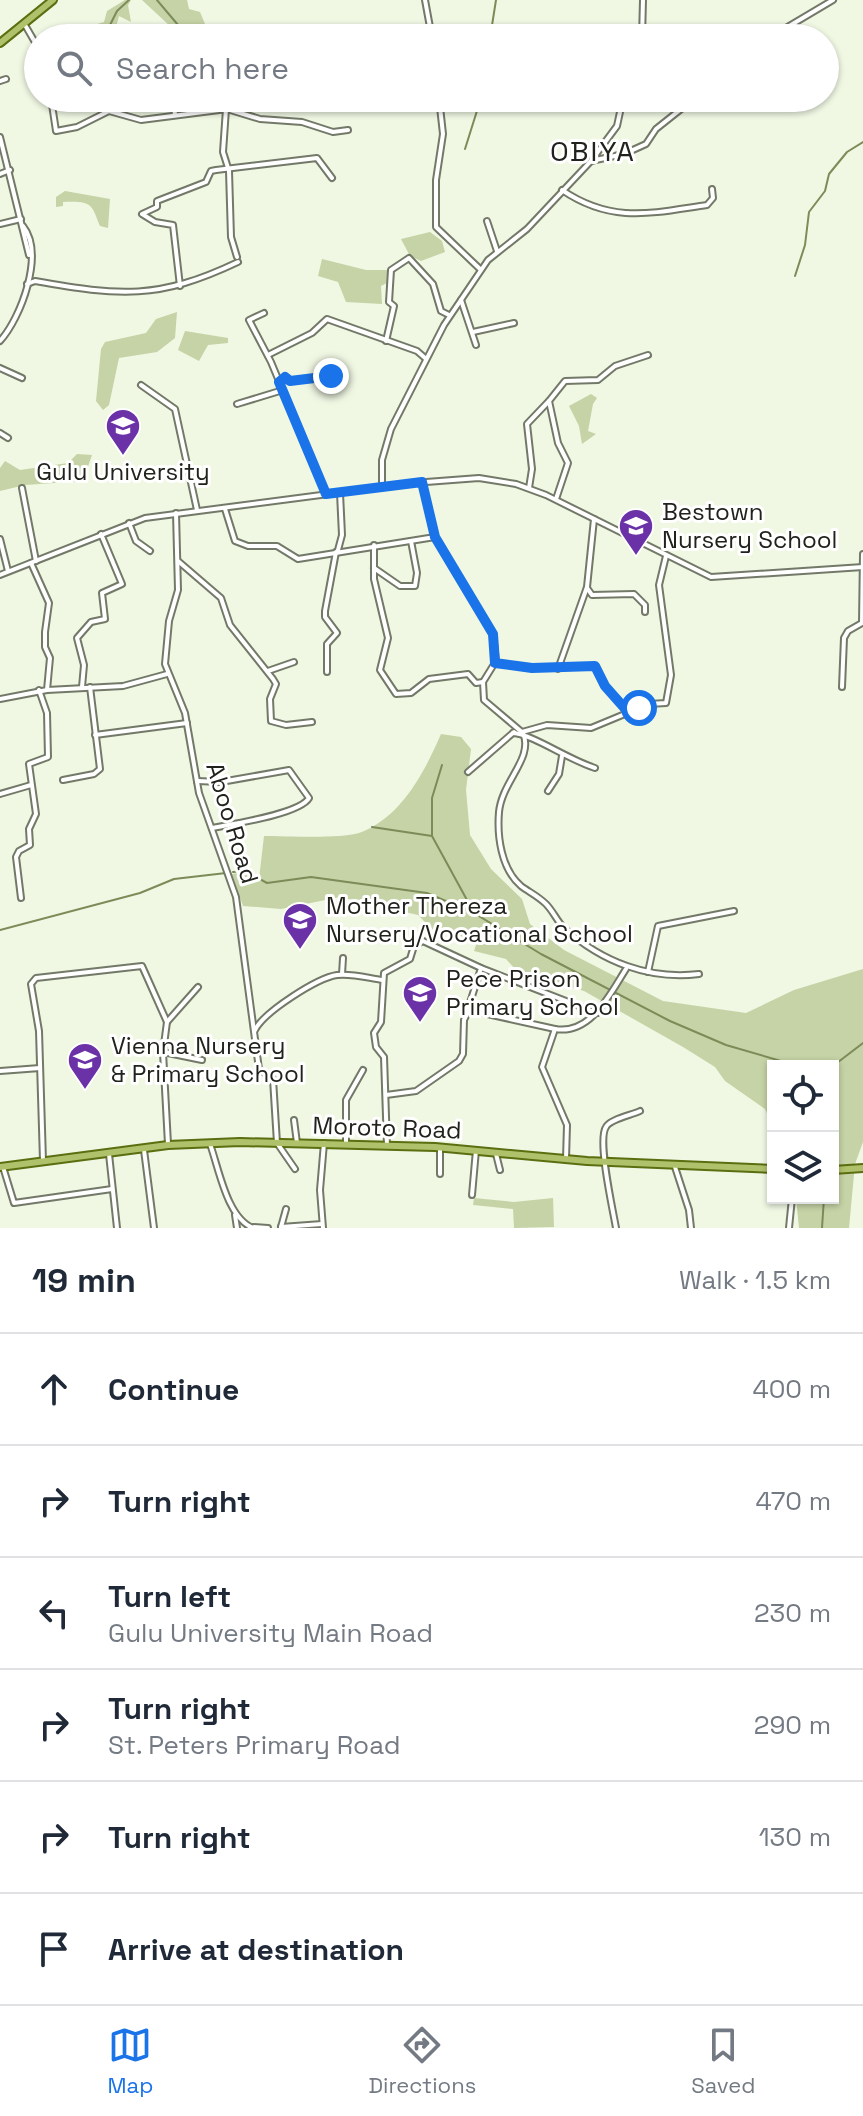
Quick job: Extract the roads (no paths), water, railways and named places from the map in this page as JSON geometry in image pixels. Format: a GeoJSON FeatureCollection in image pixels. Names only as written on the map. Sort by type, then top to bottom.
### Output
{"type":"FeatureCollection","features":[{"type":"Feature","properties":{"kind":"main road"},"geometry":{"type":"LineString","coordinates":[[26,24],[53,0]]}},
{"type":"Feature","properties":{"kind":"main road"},"geometry":{"type":"LineString","coordinates":[[0,43],[24,26]]}},
{"type":"Feature","properties":{"kind":"main road","name":"Moroto Road"},"geometry":{"type":"LineString","coordinates":[[1,1167],[168,1145],[324,1143],[476,1150],[605,1162],[767,1169]]}},
{"type":"Feature","properties":{"kind":"main road"},"geometry":{"type":"LineString","coordinates":[[839,1170],[863,1168]]}},
{"type":"Feature","properties":{"kind":"street"},"geometry":{"type":"LineString","coordinates":[[425,0],[429,24]]}},
{"type":"Feature","properties":{"kind":"street"},"geometry":{"type":"LineString","coordinates":[[642,24],[643,0]]}},
{"type":"Feature","properties":{"kind":"street"},"geometry":{"type":"LineString","coordinates":[[793,24],[833,0]]}},
{"type":"Feature","properties":{"kind":"street"},"geometry":{"type":"LineString","coordinates":[[53,112],[56,131],[77,127],[107,112]]}},
{"type":"Feature","properties":{"kind":"street"},"geometry":{"type":"LineString","coordinates":[[113,112],[141,120],[200,112]]}},
{"type":"Feature","properties":{"kind":"street"},"geometry":{"type":"LineString","coordinates":[[27,284],[35,281],[111,292],[161,291],[180,286],[237,259],[231,237],[229,171],[223,152],[226,112]]}},
{"type":"Feature","properties":{"kind":"street"},"geometry":{"type":"LineString","coordinates":[[238,112],[281,123],[302,122],[333,132],[348,130]]}},
{"type":"Feature","properties":{"kind":"street"},"geometry":{"type":"LineString","coordinates":[[441,112],[443,134],[436,180],[436,227],[480,269]]}},
{"type":"Feature","properties":{"kind":"street"},"geometry":{"type":"LineString","coordinates":[[382,487],[382,460],[391,429],[450,316],[480,269],[497,251],[534,223],[591,161],[617,126],[620,112]]}},
{"type":"Feature","properties":{"kind":"street"},"geometry":{"type":"LineString","coordinates":[[591,161],[624,154],[646,144],[656,129],[677,112]]}},
{"type":"Feature","properties":{"kind":"street"},"geometry":{"type":"LineString","coordinates":[[0,137],[23,226],[31,243],[29,275],[18,315],[0,341]]}},
{"type":"Feature","properties":{"kind":"street"},"geometry":{"type":"LineString","coordinates":[[180,286],[173,225],[155,222],[142,213],[156,208],[157,201],[206,182],[211,171],[317,158],[332,178]]}},
{"type":"Feature","properties":{"kind":"street"},"geometry":{"type":"LineString","coordinates":[[0,174],[10,170]]}},
{"type":"Feature","properties":{"kind":"street"},"geometry":{"type":"LineString","coordinates":[[562,190],[605,211],[645,215],[707,205],[713,198],[712,189]]}},
{"type":"Feature","properties":{"kind":"street"},"geometry":{"type":"LineString","coordinates":[[0,224],[21,219]]}},
{"type":"Feature","properties":{"kind":"street"},"geometry":{"type":"LineString","coordinates":[[487,221],[497,251]]}},
{"type":"Feature","properties":{"kind":"street"},"geometry":{"type":"LineString","coordinates":[[386,341],[394,306],[389,302],[391,270],[409,258],[433,284],[441,311],[450,316]]}},
{"type":"Feature","properties":{"kind":"street"},"geometry":{"type":"LineString","coordinates":[[29,275],[35,281]]}},
{"type":"Feature","properties":{"kind":"street"},"geometry":{"type":"LineString","coordinates":[[461,300],[476,345]]}},
{"type":"Feature","properties":{"kind":"street"},"geometry":{"type":"LineString","coordinates":[[264,313],[249,320],[268,355],[326,494]]}},
{"type":"Feature","properties":{"kind":"street"},"geometry":{"type":"LineString","coordinates":[[268,355],[312,333],[327,319],[417,351],[426,358]]}},
{"type":"Feature","properties":{"kind":"street"},"geometry":{"type":"LineString","coordinates":[[473,332],[514,323]]}},
{"type":"Feature","properties":{"kind":"street"},"geometry":{"type":"LineString","coordinates":[[529,488],[532,469],[527,424],[565,381],[598,380],[615,366],[648,355]]}},
{"type":"Feature","properties":{"kind":"street"},"geometry":{"type":"LineString","coordinates":[[0,368],[22,378]]}},
{"type":"Feature","properties":{"kind":"street"},"geometry":{"type":"LineString","coordinates":[[279,382],[285,377],[290,381],[339,375]]}},
{"type":"Feature","properties":{"kind":"street"},"geometry":{"type":"LineString","coordinates":[[141,385],[175,409],[197,511]]}},
{"type":"Feature","properties":{"kind":"street"},"geometry":{"type":"LineString","coordinates":[[237,404],[283,390]]}},
{"type":"Feature","properties":{"kind":"street"},"geometry":{"type":"LineString","coordinates":[[549,401],[558,443],[568,463],[556,499]]}},
{"type":"Feature","properties":{"kind":"street"},"geometry":{"type":"LineString","coordinates":[[0,433],[8,438]]}},
{"type":"Feature","properties":{"kind":"street"},"geometry":{"type":"LineString","coordinates":[[0,575],[129,523],[176,513],[422,482],[479,478],[529,488],[556,499],[666,556],[717,577],[862,567]]}},
{"type":"Feature","properties":{"kind":"street"},"geometry":{"type":"LineString","coordinates":[[422,482],[435,537],[493,634],[495,663],[483,682],[486,703],[518,732],[526,746],[522,760],[505,784],[499,811],[503,857],[515,880],[546,904],[564,928],[626,968],[699,974]]}},
{"type":"Feature","properties":{"kind":"street"},"geometry":{"type":"LineString","coordinates":[[22,488],[34,562],[49,603],[45,632],[45,647],[50,658],[47,690]]}},
{"type":"Feature","properties":{"kind":"street"},"geometry":{"type":"LineString","coordinates":[[327,672],[327,644],[337,633],[325,617],[325,611],[342,535],[340,493]]}},
{"type":"Feature","properties":{"kind":"street"},"geometry":{"type":"LineString","coordinates":[[225,509],[231,536],[238,543],[274,545],[298,559],[435,537]]}},
{"type":"Feature","properties":{"kind":"street","name":"Aboo Road"},"geometry":{"type":"LineString","coordinates":[[176,513],[178,590],[164,651],[168,674],[187,723],[197,781],[237,903],[259,1069],[274,1082],[277,1143]]}},
{"type":"Feature","properties":{"kind":"street"},"geometry":{"type":"LineString","coordinates":[[558,669],[587,587],[594,519]]}},
{"type":"Feature","properties":{"kind":"street"},"geometry":{"type":"LineString","coordinates":[[129,523],[136,541],[150,551]]}},
{"type":"Feature","properties":{"kind":"street"},"geometry":{"type":"LineString","coordinates":[[82,687],[84,665],[77,638],[91,622],[105,619],[102,593],[122,584],[100,534]]}},
{"type":"Feature","properties":{"kind":"street"},"geometry":{"type":"LineString","coordinates":[[0,539],[8,571]]}},
{"type":"Feature","properties":{"kind":"street"},"geometry":{"type":"LineString","coordinates":[[374,567],[400,586],[415,586],[411,541]]}},
{"type":"Feature","properties":{"kind":"street"},"geometry":{"type":"LineString","coordinates":[[374,545],[374,567],[388,638],[380,670],[394,693],[410,694],[429,679],[468,674],[476,683],[483,682]]}},
{"type":"Feature","properties":{"kind":"street"},"geometry":{"type":"LineString","coordinates":[[842,687],[844,638],[848,631],[862,623],[863,554]]}},
{"type":"Feature","properties":{"kind":"street"},"geometry":{"type":"LineString","coordinates":[[468,772],[518,732],[547,725],[591,728],[628,712],[666,703],[671,675],[659,585],[666,556]]}},
{"type":"Feature","properties":{"kind":"street"},"geometry":{"type":"LineString","coordinates":[[177,559],[221,598],[230,625],[276,684],[270,699],[271,721],[286,725],[312,722]]}},
{"type":"Feature","properties":{"kind":"street"},"geometry":{"type":"LineString","coordinates":[[587,587],[592,595],[634,594],[645,605],[645,612]]}},
{"type":"Feature","properties":{"kind":"street"},"geometry":{"type":"LineString","coordinates":[[268,671],[294,662]]}},
{"type":"Feature","properties":{"kind":"street"},"geometry":{"type":"LineString","coordinates":[[495,663],[558,669],[597,667],[605,686],[628,712]]}},
{"type":"Feature","properties":{"kind":"street"},"geometry":{"type":"LineString","coordinates":[[0,699],[39,690],[123,686],[168,674]]}},
{"type":"Feature","properties":{"kind":"street"},"geometry":{"type":"LineString","coordinates":[[63,780],[98,772],[90,687]]}},
{"type":"Feature","properties":{"kind":"street"},"geometry":{"type":"LineString","coordinates":[[21,898],[16,857],[19,851],[29,847],[29,829],[36,819],[29,764],[48,757],[47,713],[39,690]]}},
{"type":"Feature","properties":{"kind":"street"},"geometry":{"type":"LineString","coordinates":[[95,735],[187,723]]}},
{"type":"Feature","properties":{"kind":"street"},"geometry":{"type":"LineString","coordinates":[[530,737],[533,728]]}},
{"type":"Feature","properties":{"kind":"street"},"geometry":{"type":"LineString","coordinates":[[518,732],[562,756],[595,768]]}},
{"type":"Feature","properties":{"kind":"street"},"geometry":{"type":"LineString","coordinates":[[548,791],[559,774],[562,756]]}},
{"type":"Feature","properties":{"kind":"street"},"geometry":{"type":"LineString","coordinates":[[197,781],[221,782],[289,770],[309,798],[303,806],[212,828]]}},
{"type":"Feature","properties":{"kind":"street"},"geometry":{"type":"LineString","coordinates":[[0,794],[31,785]]}},
{"type":"Feature","properties":{"kind":"street"},"geometry":{"type":"LineString","coordinates":[[648,972],[658,926],[734,911]]}},
{"type":"Feature","properties":{"kind":"street"},"geometry":{"type":"LineString","coordinates":[[387,1146],[384,1057],[376,1047],[374,1033],[381,1022],[382,980],[387,970],[410,959],[414,946],[423,941],[481,968],[597,1013]]}},
{"type":"Feature","properties":{"kind":"street"},"geometry":{"type":"LineString","coordinates":[[342,974],[343,958]]}},
{"type":"Feature","properties":{"kind":"street"},"geometry":{"type":"LineString","coordinates":[[43,1161],[40,1068],[31,985],[36,978],[142,966],[167,1022],[163,1052],[168,1145]]}},
{"type":"Feature","properties":{"kind":"street"},"geometry":{"type":"LineString","coordinates":[[386,1095],[416,1091],[459,1061],[463,1054],[467,1012],[481,968]]}},
{"type":"Feature","properties":{"kind":"street"},"geometry":{"type":"LineString","coordinates":[[467,1012],[478,1010],[568,1030],[597,1013],[626,968]]}},
{"type":"Feature","properties":{"kind":"street"},"geometry":{"type":"LineString","coordinates":[[254,1032],[262,1018],[289,997],[342,974],[382,980]]}},
{"type":"Feature","properties":{"kind":"street"},"geometry":{"type":"LineString","coordinates":[[167,1022],[198,987]]}},
{"type":"Feature","properties":{"kind":"street"},"geometry":{"type":"LineString","coordinates":[[555,1029],[543,1072],[567,1125],[566,1159]]}},
{"type":"Feature","properties":{"kind":"street"},"geometry":{"type":"LineString","coordinates":[[163,1052],[202,1060]]}},
{"type":"Feature","properties":{"kind":"street"},"geometry":{"type":"LineString","coordinates":[[0,1071],[40,1068]]}},
{"type":"Feature","properties":{"kind":"street"},"geometry":{"type":"LineString","coordinates":[[346,1145],[346,1100],[363,1070]]}},
{"type":"Feature","properties":{"kind":"street"},"geometry":{"type":"LineString","coordinates":[[616,1228],[605,1162],[607,1125],[640,1111]]}},
{"type":"Feature","properties":{"kind":"street"},"geometry":{"type":"LineString","coordinates":[[294,1120],[297,1143]]}},
{"type":"Feature","properties":{"kind":"street"},"geometry":{"type":"LineString","coordinates":[[277,1143],[295,1169]]}},
{"type":"Feature","properties":{"kind":"street"},"geometry":{"type":"LineString","coordinates":[[286,1209],[280,1227],[323,1226],[320,1190],[324,1143]]}},
{"type":"Feature","properties":{"kind":"street"},"geometry":{"type":"LineString","coordinates":[[210,1144],[237,1226],[268,1228]]}},
{"type":"Feature","properties":{"kind":"street"},"geometry":{"type":"LineString","coordinates":[[440,1148],[440,1174]]}},
{"type":"Feature","properties":{"kind":"street"},"geometry":{"type":"LineString","coordinates":[[144,1150],[154,1228]]}},
{"type":"Feature","properties":{"kind":"street"},"geometry":{"type":"LineString","coordinates":[[472,1195],[476,1150]]}},
{"type":"Feature","properties":{"kind":"street"},"geometry":{"type":"LineString","coordinates":[[495,1152],[500,1170]]}},
{"type":"Feature","properties":{"kind":"street"},"geometry":{"type":"LineString","coordinates":[[109,1154],[117,1228]]}},
{"type":"Feature","properties":{"kind":"street"},"geometry":{"type":"LineString","coordinates":[[674,1164],[686,1199],[691,1228]]}},
{"type":"Feature","properties":{"kind":"street"},"geometry":{"type":"LineString","coordinates":[[1,1167],[14,1203],[112,1189]]}},
{"type":"Feature","properties":{"kind":"street"},"geometry":{"type":"LineString","coordinates":[[789,1228],[791,1204]]}},
{"type":"Feature","properties":{"kind":"waterway"},"geometry":{"type":"LineString","coordinates":[[110,24],[117,11],[129,0]]}},
{"type":"Feature","properties":{"kind":"waterway"},"geometry":{"type":"LineString","coordinates":[[157,0],[177,24]]}},
{"type":"Feature","properties":{"kind":"waterway"},"geometry":{"type":"LineString","coordinates":[[492,24],[496,0]]}},
{"type":"Feature","properties":{"kind":"waterway"},"geometry":{"type":"LineString","coordinates":[[465,149],[477,112]]}},
{"type":"Feature","properties":{"kind":"waterway"},"geometry":{"type":"LineString","coordinates":[[795,276],[805,245],[809,212],[825,191],[829,174],[847,152],[863,142]]}},
{"type":"Feature","properties":{"kind":"waterway"},"geometry":{"type":"LineString","coordinates":[[432,835],[432,798],[442,765]]}},
{"type":"Feature","properties":{"kind":"waterway"},"geometry":{"type":"LineString","coordinates":[[372,827],[432,836],[473,911]]}},
{"type":"Feature","properties":{"kind":"waterway"},"geometry":{"type":"LineString","coordinates":[[233,872],[245,871],[267,883],[311,877],[427,893],[474,913],[541,954],[670,1021],[726,1045],[777,1060]]}},
{"type":"Feature","properties":{"kind":"waterway"},"geometry":{"type":"LineString","coordinates":[[0,930],[140,893],[174,879],[226,873]]}},
{"type":"Feature","properties":{"kind":"waterway"},"geometry":{"type":"LineString","coordinates":[[839,1061],[863,1043]]}},
{"type":"Feature","properties":{"kind":"waterway"},"geometry":{"type":"LineString","coordinates":[[822,1228],[824,1204]]}},
{"type":"Feature","properties":{"kind":"place","name":"Gulu University"},"geometry":{"type":"Point","coordinates":[123,457]}},
{"type":"Feature","properties":{"kind":"place","name":"Bestown Nursery School"},"geometry":{"type":"Point","coordinates":[636,557]}},
{"type":"Feature","properties":{"kind":"place","name":"Mother Thereza Nursery/Vocational School"},"geometry":{"type":"Point","coordinates":[300,951]}},
{"type":"Feature","properties":{"kind":"place","name":"Pece Prison Primary School"},"geometry":{"type":"Point","coordinates":[420,1024]}},
{"type":"Feature","properties":{"kind":"place","name":"Vienna Nursery & Primary School"},"geometry":{"type":"Point","coordinates":[85,1091]}},
{"type":"Feature","properties":{"kind":"district","name":"OBIYA"},"geometry":{"type":"Point","coordinates":[593,151]}}]}
